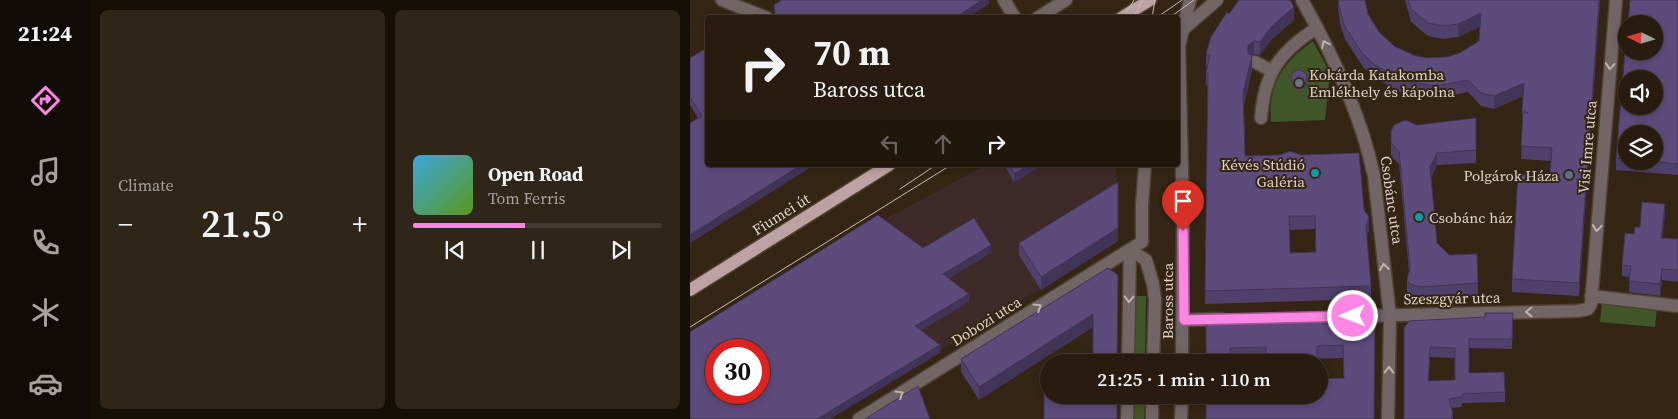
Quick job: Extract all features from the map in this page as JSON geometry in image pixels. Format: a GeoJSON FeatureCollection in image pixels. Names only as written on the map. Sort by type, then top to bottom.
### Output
{"type":"FeatureCollection","features":[{"type":"Feature","properties":{"kind":"main road"},"geometry":{"type":"LineString","coordinates":[[1122,15],[1138,0]]}},
{"type":"Feature","properties":{"kind":"main road"},"geometry":{"type":"LineString","coordinates":[[1124,15],[1150,0]]}},
{"type":"Feature","properties":{"kind":"main road","name":"Fiumei út"},"geometry":{"type":"LineString","coordinates":[[690,290],[885,167]]}},
{"type":"Feature","properties":{"kind":"street"},"geometry":{"type":"LineString","coordinates":[[722,0],[760,15]]}},
{"type":"Feature","properties":{"kind":"street"},"geometry":{"type":"LineString","coordinates":[[1004,0],[1013,15]]}},
{"type":"Feature","properties":{"kind":"street"},"geometry":{"type":"LineString","coordinates":[[1042,15],[1066,0]]}},
{"type":"Feature","properties":{"kind":"street","name":"Baross utca"},"geometry":{"type":"LineString","coordinates":[[1180,32],[1190,0]]}},
{"type":"Feature","properties":{"kind":"street"},"geometry":{"type":"LineString","coordinates":[[1180,32],[1216,0]]}},
{"type":"Feature","properties":{"kind":"street","name":"Csobánc utca"},"geometry":{"type":"LineString","coordinates":[[1302,0],[1341,77],[1370,154],[1390,316],[1388,419]]}},
{"type":"Feature","properties":{"kind":"street","name":"Visi Imre utca"},"geometry":{"type":"LineString","coordinates":[[1591,296],[1616,0]]}},
{"type":"Feature","properties":{"kind":"street"},"geometry":{"type":"LineString","coordinates":[[1261,118],[1266,86],[1272,70],[1292,45],[1317,28]]}},
{"type":"Feature","properties":{"kind":"street"},"geometry":{"type":"LineString","coordinates":[[1255,62],[1272,70]]}},
{"type":"Feature","properties":{"kind":"street","name":"Baross utca"},"geometry":{"type":"LineString","coordinates":[[1180,106],[1184,320],[1182,354]]}},
{"type":"Feature","properties":{"kind":"street"},"geometry":{"type":"LineString","coordinates":[[1130,250],[1142,242],[1146,167]]}},
{"type":"Feature","properties":{"kind":"street"},"geometry":{"type":"LineString","coordinates":[[1128,354],[1130,250]]}},
{"type":"Feature","properties":{"kind":"street"},"geometry":{"type":"LineString","coordinates":[[1130,250],[1146,260],[1153,284],[1153,354]]}},
{"type":"Feature","properties":{"kind":"street","name":"Dobozi utca"},"geometry":{"type":"LineString","coordinates":[[859,419],[1130,250]]}},
{"type":"Feature","properties":{"kind":"street"},"geometry":{"type":"LineString","coordinates":[[1591,296],[1678,306]]}},
{"type":"Feature","properties":{"kind":"street","name":"Szeszgyár utca"},"geometry":{"type":"LineString","coordinates":[[1351,316],[1578,311],[1588,309],[1591,296]]}},
{"type":"Feature","properties":{"kind":"street"},"geometry":{"type":"LineString","coordinates":[[1184,320],[1234,319]]}},
{"type":"Feature","properties":{"kind":"street"},"geometry":{"type":"LineString","coordinates":[[1127,419],[1128,404]]}},
{"type":"Feature","properties":{"kind":"street"},"geometry":{"type":"LineString","coordinates":[[1152,404],[1152,419]]}},
{"type":"Feature","properties":{"kind":"street"},"geometry":{"type":"LineString","coordinates":[[1181,419],[1182,404]]}},
{"type":"Feature","properties":{"kind":"shaded area"},"geometry":{"type":"Polygon","coordinates":[[[982,167],[1116,167],[1118,241],[830,419],[690,419],[690,340],[878,223],[982,167]]]}},
{"type":"Feature","properties":{"kind":"green space"},"geometry":{"type":"Polygon","coordinates":[[[1313,41],[1330,73],[1325,120],[1271,122],[1272,97],[1280,76],[1293,57],[1313,41]]]}},
{"type":"Feature","properties":{"kind":"green space"},"geometry":{"type":"Polygon","coordinates":[[[1134,296],[1146,296],[1145,354],[1133,354],[1134,296]]]}},
{"type":"Feature","properties":{"kind":"green space"},"geometry":{"type":"Polygon","coordinates":[[[1602,302],[1657,307],[1655,327],[1600,322],[1602,302]]]}},
{"type":"Feature","properties":{"kind":"green space"},"geometry":{"type":"Polygon","coordinates":[[[1133,404],[1145,404],[1144,419],[1133,419],[1133,404]]]}},
{"type":"Feature","properties":{"kind":"building"},"geometry":{"type":"Polygon","coordinates":[[[782,0],[982,0],[960,15],[774,15],[774,5],[782,0]]]}},
{"type":"Feature","properties":{"kind":"building"},"geometry":{"type":"Polygon","coordinates":[[[1239,0],[1290,0],[1294,7],[1272,26],[1260,42],[1254,41],[1248,45],[1248,53],[1252,56],[1243,93],[1245,156],[1280,155],[1290,151],[1301,155],[1359,153],[1364,210],[1369,217],[1366,226],[1371,286],[1205,291],[1208,72],[1206,72],[1210,55],[1206,54],[1211,37],[1227,12],[1229,14],[1239,0]],[[1289,216],[1290,253],[1316,252],[1315,216],[1289,216]]]}},
{"type":"Feature","properties":{"kind":"building"},"geometry":{"type":"Polygon","coordinates":[[[1338,0],[1365,0],[1368,14],[1379,32],[1394,46],[1413,55],[1426,58],[1447,57],[1460,53],[1479,41],[1481,13],[1458,24],[1443,26],[1428,23],[1411,9],[1408,0],[1599,0],[1579,283],[1512,279],[1518,174],[1550,176],[1552,148],[1521,146],[1523,113],[1528,113],[1522,110],[1524,83],[1494,96],[1481,93],[1468,80],[1436,86],[1404,81],[1375,65],[1363,54],[1345,27],[1338,0]]]}},
{"type":"Feature","properties":{"kind":"building"},"geometry":{"type":"Polygon","coordinates":[[[1630,0],[1678,0],[1678,164],[1663,162],[1663,125],[1619,125],[1620,115],[1663,115],[1663,70],[1623,70],[1624,60],[1663,60],[1663,15],[1629,15],[1630,0]]]}},
{"type":"Feature","properties":{"kind":"building"},"geometry":{"type":"Polygon","coordinates":[[[705,49],[705,167],[798,167],[690,235],[690,123],[702,116],[690,97],[690,58],[705,49]]]}},
{"type":"Feature","properties":{"kind":"building","name":"Kokárda Katakomba Emlékhely és kápolna"},"geometry":{"type":"Polygon","coordinates":[[[1296,70],[1302,70],[1307,75],[1305,84],[1296,86],[1291,81],[1291,75],[1296,70]]]}},
{"type":"Feature","properties":{"kind":"building","name":"Csobánc ház"},"geometry":{"type":"Polygon","coordinates":[[[1476,118],[1476,150],[1437,153],[1430,167],[1437,243],[1449,255],[1477,254],[1478,283],[1420,287],[1410,284],[1407,279],[1410,269],[1399,151],[1391,143],[1391,131],[1394,125],[1405,120],[1417,125],[1476,118]]]}},
{"type":"Feature","properties":{"kind":"building"},"geometry":{"type":"Polygon","coordinates":[[[1618,134],[1618,158],[1616,158],[1618,134]]]}},
{"type":"Feature","properties":{"kind":"building"},"geometry":{"type":"Polygon","coordinates":[[[1010,167],[1026,167],[1014,174],[1010,167]]]}},
{"type":"Feature","properties":{"kind":"building"},"geometry":{"type":"Polygon","coordinates":[[[1118,182],[1118,228],[1041,277],[1019,243],[1118,182]]]}},
{"type":"Feature","properties":{"kind":"building"},"geometry":{"type":"Polygon","coordinates":[[[1642,202],[1665,204],[1661,238],[1678,239],[1678,270],[1662,269],[1660,284],[1629,281],[1631,266],[1622,265],[1625,233],[1634,234],[1635,227],[1640,227],[1642,202]]]}},
{"type":"Feature","properties":{"kind":"building"},"geometry":{"type":"Polygon","coordinates":[[[878,215],[923,248],[974,218],[991,245],[943,274],[969,294],[915,326],[940,345],[817,419],[690,419],[690,332],[878,215]]]}},
{"type":"Feature","properties":{"kind":"building"},"geometry":{"type":"Polygon","coordinates":[[[1108,268],[1118,275],[1117,354],[1093,354],[1093,314],[979,387],[961,359],[1108,268]]]}},
{"type":"Feature","properties":{"kind":"building"},"geometry":{"type":"Polygon","coordinates":[[[1485,313],[1513,313],[1512,339],[1469,339],[1469,373],[1504,372],[1505,392],[1462,394],[1462,397],[1449,399],[1453,414],[1451,419],[1404,419],[1404,328],[1409,321],[1485,317],[1485,313]],[[1430,347],[1428,381],[1455,380],[1455,348],[1430,347]]]}},
{"type":"Feature","properties":{"kind":"building"},"geometry":{"type":"Polygon","coordinates":[[[1375,315],[1374,419],[1206,419],[1206,404],[1328,404],[1328,379],[1344,378],[1343,345],[1317,346],[1317,354],[1266,354],[1266,347],[1230,348],[1230,354],[1206,354],[1206,318],[1375,315]]]}},
{"type":"Feature","properties":{"kind":"building"},"geometry":{"type":"Polygon","coordinates":[[[918,386],[930,419],[865,419],[918,386]]]}},
{"type":"Feature","properties":{"kind":"building"},"geometry":{"type":"Polygon","coordinates":[[[1044,404],[1117,404],[1117,419],[1044,419],[1044,404]]]}},
{"type":"Feature","properties":{"kind":"tram line"},"geometry":{"type":"LineString","coordinates":[[1125,15],[1134,0]]}},
{"type":"Feature","properties":{"kind":"tram line"},"geometry":{"type":"LineString","coordinates":[[1135,15],[1143,0]]}},
{"type":"Feature","properties":{"kind":"tram line"},"geometry":{"type":"LineString","coordinates":[[1152,15],[1155,0]]}},
{"type":"Feature","properties":{"kind":"tram line"},"geometry":{"type":"LineString","coordinates":[[1160,15],[1182,0]]}},
{"type":"Feature","properties":{"kind":"tram line"},"geometry":{"type":"LineString","coordinates":[[1173,15],[1194,0]]}},
{"type":"Feature","properties":{"kind":"tram line"},"geometry":{"type":"LineString","coordinates":[[900,189],[933,167]]}},
{"type":"Feature","properties":{"kind":"tram line"},"geometry":{"type":"LineString","coordinates":[[690,327],[948,167]]}},
{"type":"Feature","properties":{"kind":"place","name":"Kokárda Katakomba Emlékhely és kápolna"},"geometry":{"type":"Point","coordinates":[1299,83]}},
{"type":"Feature","properties":{"kind":"place","name":"Kévés Stúdió Galéria"},"geometry":{"type":"Point","coordinates":[1315,173]}},
{"type":"Feature","properties":{"kind":"place","name":"Polgárok Háza"},"geometry":{"type":"Point","coordinates":[1569,175]}},
{"type":"Feature","properties":{"kind":"place","name":"Csobánc ház"},"geometry":{"type":"Point","coordinates":[1419,217]}},
{"type":"Feature","properties":{"kind":"route"},"geometry":{"type":"LineString","coordinates":[[1183,231],[1184,320],[1353,316]]}}]}
